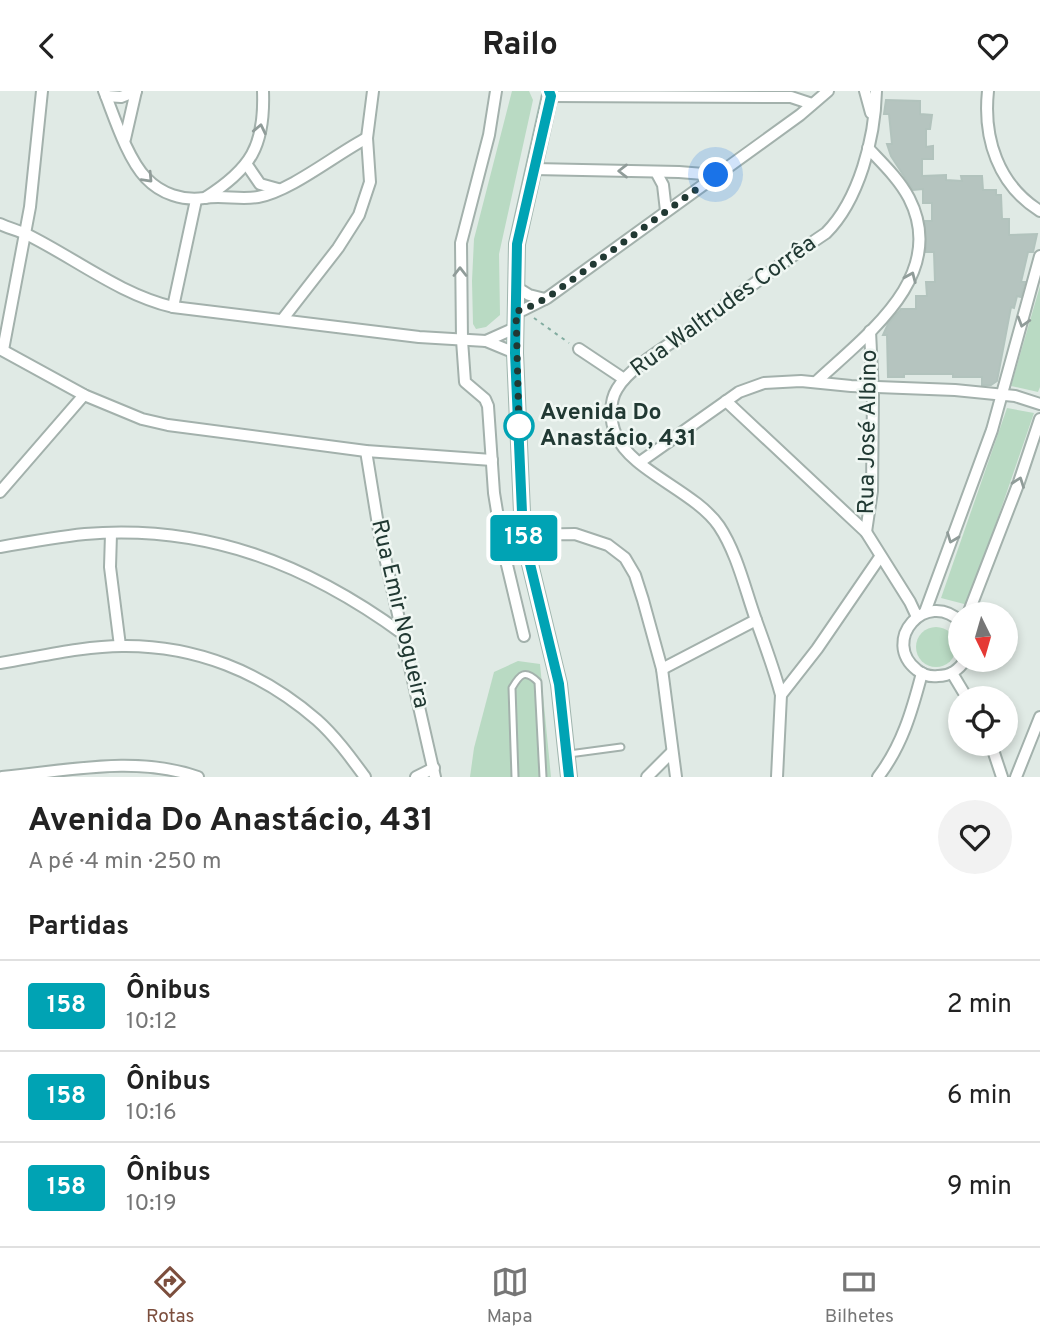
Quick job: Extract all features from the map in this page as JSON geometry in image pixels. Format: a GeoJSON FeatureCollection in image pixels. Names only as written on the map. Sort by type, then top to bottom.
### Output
{"type":"FeatureCollection","features":[{"type":"Feature","properties":{"kind":"main road"},"geometry":{"type":"LineString","coordinates":[[550,93],[517,244],[516,287],[519,310],[515,328],[515,353],[523,535],[559,684],[569,777]]}},
{"type":"Feature","properties":{"kind":"street"},"geometry":{"type":"LineString","coordinates":[[42,91],[30,208],[1,349],[84,394],[142,419],[167,425],[366,451],[492,460]]}},
{"type":"Feature","properties":{"kind":"street"},"geometry":{"type":"LineString","coordinates":[[105,93],[121,97],[136,91]]}},
{"type":"Feature","properties":{"kind":"street"},"geometry":{"type":"LineString","coordinates":[[125,139],[136,91]]}},
{"type":"Feature","properties":{"kind":"street"},"geometry":{"type":"LineString","coordinates":[[173,307],[200,199],[229,183],[247,165],[259,134],[263,91]]}},
{"type":"Feature","properties":{"kind":"street"},"geometry":{"type":"LineString","coordinates":[[282,320],[338,248],[359,215],[370,182],[367,138],[373,91]]}},
{"type":"Feature","properties":{"kind":"street"},"geometry":{"type":"LineString","coordinates":[[496,91],[484,155],[461,243],[462,340],[466,385],[485,399],[488,406],[499,524],[524,636]]}},
{"type":"Feature","properties":{"kind":"street"},"geometry":{"type":"LineString","coordinates":[[519,310],[545,299],[800,115],[829,91]]}},
{"type":"Feature","properties":{"kind":"street","name":"Rua Waltrudes Corrêa"},"geometry":{"type":"LineString","coordinates":[[865,91],[872,119]]}},
{"type":"Feature","properties":{"kind":"street","name":"Rua Waltrudes Corrêa"},"geometry":{"type":"LineString","coordinates":[[777,777],[781,695],[774,668],[730,547],[718,525],[699,505],[640,463],[616,435],[611,400],[624,379],[653,355],[826,233],[844,213],[868,148],[876,91]]}},
{"type":"Feature","properties":{"kind":"street"},"geometry":{"type":"LineString","coordinates":[[988,91],[986,105],[989,142],[999,166],[1022,197],[1040,211]]}},
{"type":"Feature","properties":{"kind":"street"},"geometry":{"type":"LineString","coordinates":[[105,93],[138,167],[146,178],[167,193],[200,199],[260,196],[278,189],[367,138]]}},
{"type":"Feature","properties":{"kind":"street"},"geometry":{"type":"LineString","coordinates":[[550,93],[791,97],[812,104]]}},
{"type":"Feature","properties":{"kind":"street","name":"Rua José Albino"},"geometry":{"type":"LineString","coordinates":[[817,381],[870,331],[908,286],[919,256],[915,215],[909,199],[892,173],[868,148]]}},
{"type":"Feature","properties":{"kind":"street"},"geometry":{"type":"LineString","coordinates":[[247,165],[260,184],[278,189]]}},
{"type":"Feature","properties":{"kind":"street"},"geometry":{"type":"LineString","coordinates":[[534,169],[716,175]]}},
{"type":"Feature","properties":{"kind":"street"},"geometry":{"type":"LineString","coordinates":[[656,172],[663,185],[666,211]]}},
{"type":"Feature","properties":{"kind":"street"},"geometry":{"type":"LineString","coordinates":[[0,224],[25,234],[138,296],[173,307],[486,341],[515,353]]}},
{"type":"Feature","properties":{"kind":"street"},"geometry":{"type":"LineString","coordinates":[[960,686],[952,673],[942,676],[922,673],[911,665],[904,653],[903,639],[908,627],[921,615],[1002,395],[1040,256]]}},
{"type":"Feature","properties":{"kind":"street"},"geometry":{"type":"LineString","coordinates":[[516,287],[529,295],[545,299]]}},
{"type":"Feature","properties":{"kind":"street"},"geometry":{"type":"LineString","coordinates":[[486,341],[515,328]]}},
{"type":"Feature","properties":{"kind":"street","name":"Rua José Albino"},"geometry":{"type":"LineString","coordinates":[[866,532],[872,491],[873,386],[870,331]]}},
{"type":"Feature","properties":{"kind":"street"},"geometry":{"type":"LineString","coordinates":[[579,349],[624,379]]}},
{"type":"Feature","properties":{"kind":"street"},"geometry":{"type":"LineString","coordinates":[[640,463],[739,392],[782,380],[1002,395],[1040,404]]}},
{"type":"Feature","properties":{"kind":"street"},"geometry":{"type":"LineString","coordinates":[[0,492],[84,394]]}},
{"type":"Feature","properties":{"kind":"street"},"geometry":{"type":"LineString","coordinates":[[726,401],[866,532],[880,557],[921,615]]}},
{"type":"Feature","properties":{"kind":"street"},"geometry":{"type":"LineString","coordinates":[[973,602],[1040,419]]}},
{"type":"Feature","properties":{"kind":"street","name":"Rua Emir Nogueira"},"geometry":{"type":"LineString","coordinates":[[366,451],[379,531],[434,772]]}},
{"type":"Feature","properties":{"kind":"street"},"geometry":{"type":"LineString","coordinates":[[0,547],[86,534],[187,537],[250,551],[339,593],[370,610],[403,634]]}},
{"type":"Feature","properties":{"kind":"street"},"geometry":{"type":"LineString","coordinates":[[111,534],[110,567],[120,646]]}},
{"type":"Feature","properties":{"kind":"street"},"geometry":{"type":"LineString","coordinates":[[523,535],[575,534],[608,545],[625,558],[635,575],[662,669],[676,777]]}},
{"type":"Feature","properties":{"kind":"street"},"geometry":{"type":"LineString","coordinates":[[781,695],[880,557]]}},
{"type":"Feature","properties":{"kind":"street"},"geometry":{"type":"LineString","coordinates":[[921,615],[940,611],[948,614]]}},
{"type":"Feature","properties":{"kind":"street"},"geometry":{"type":"LineString","coordinates":[[662,669],[756,620]]}},
{"type":"Feature","properties":{"kind":"street"},"geometry":{"type":"LineString","coordinates":[[0,663],[120,646],[176,649],[223,662],[251,674],[286,695],[319,721],[365,777]]}},
{"type":"Feature","properties":{"kind":"street"},"geometry":{"type":"LineString","coordinates":[[878,777],[902,737],[922,673]]}},
{"type":"Feature","properties":{"kind":"street"},"geometry":{"type":"LineString","coordinates":[[1016,777],[1040,717]]}},
{"type":"Feature","properties":{"kind":"street"},"geometry":{"type":"LineString","coordinates":[[647,777],[672,752]]}},
{"type":"Feature","properties":{"kind":"street"},"geometry":{"type":"LineString","coordinates":[[995,756],[1002,777]]}},
{"type":"Feature","properties":{"kind":"street"},"geometry":{"type":"LineString","coordinates":[[2,777],[95,772],[141,765],[177,770],[198,777]]}},
{"type":"Feature","properties":{"kind":"street"},"geometry":{"type":"LineString","coordinates":[[416,777],[434,772]]}},
{"type":"Feature","properties":{"kind":"lane"},"geometry":{"type":"LineString","coordinates":[[515,777],[512,688],[517,680],[526,674],[538,682],[542,777]]}},
{"type":"Feature","properties":{"kind":"lane"},"geometry":{"type":"LineString","coordinates":[[567,754],[621,747]]}},
{"type":"Feature","properties":{"kind":"path"},"geometry":{"type":"LineString","coordinates":[[519,310],[579,349]]}},
{"type":"Feature","properties":{"kind":"green space"},"geometry":{"type":"Polygon","coordinates":[[[512,91],[529,91],[533,100],[499,254],[500,315],[486,327],[476,329],[473,324],[472,281],[474,239],[512,91]]]}},
{"type":"Feature","properties":{"kind":"green space"},"geometry":{"type":"Polygon","coordinates":[[[1040,286],[1040,387],[1038,392],[1011,386],[1040,286]]]}},
{"type":"Feature","properties":{"kind":"green space"},"geometry":{"type":"Polygon","coordinates":[[[1007,408],[1034,413],[969,602],[941,598],[1007,408]]]}},
{"type":"Feature","properties":{"kind":"green space"},"geometry":{"type":"Polygon","coordinates":[[[928,628],[944,628],[948,631],[948,663],[944,666],[928,666],[917,655],[917,639],[928,628]]]}},
{"type":"Feature","properties":{"kind":"green space"},"geometry":{"type":"Polygon","coordinates":[[[518,661],[540,664],[551,777],[470,777],[474,748],[494,672],[518,661]]]}},
{"type":"Feature","properties":{"kind":"building"},"geometry":{"type":"Polygon","coordinates":[[[886,100],[920,101],[920,114],[932,115],[930,129],[926,129],[926,147],[933,146],[933,159],[922,159],[922,176],[946,175],[946,180],[962,181],[961,176],[982,176],[983,190],[996,190],[996,195],[1001,195],[1002,219],[1009,219],[1009,235],[1037,234],[1033,252],[1028,252],[1021,282],[1025,282],[1021,297],[1017,296],[1014,308],[1011,307],[997,381],[991,385],[982,385],[982,377],[953,377],[953,374],[904,374],[904,377],[888,377],[887,335],[883,335],[888,324],[901,309],[916,309],[916,296],[927,296],[926,282],[935,282],[934,252],[926,252],[925,221],[932,221],[932,203],[923,203],[923,189],[913,190],[891,156],[887,144],[892,144],[889,114],[884,114],[886,100]]]}},
{"type":"Feature","properties":{"kind":"bus line","name":"158"},"geometry":{"type":"LineString","coordinates":[[549,91],[551,96],[517,244],[515,353],[523,535],[559,684],[569,777]]}},
{"type":"Feature","properties":{"kind":"place","name":"Avenida Do Anastácio, 431"},"geometry":{"type":"Point","coordinates":[519,426]}},
{"type":"Feature","properties":{"kind":"route"},"geometry":{"type":"LineString","coordinates":[[519,426],[519,430],[516,311],[547,298],[716,175]]}}]}
